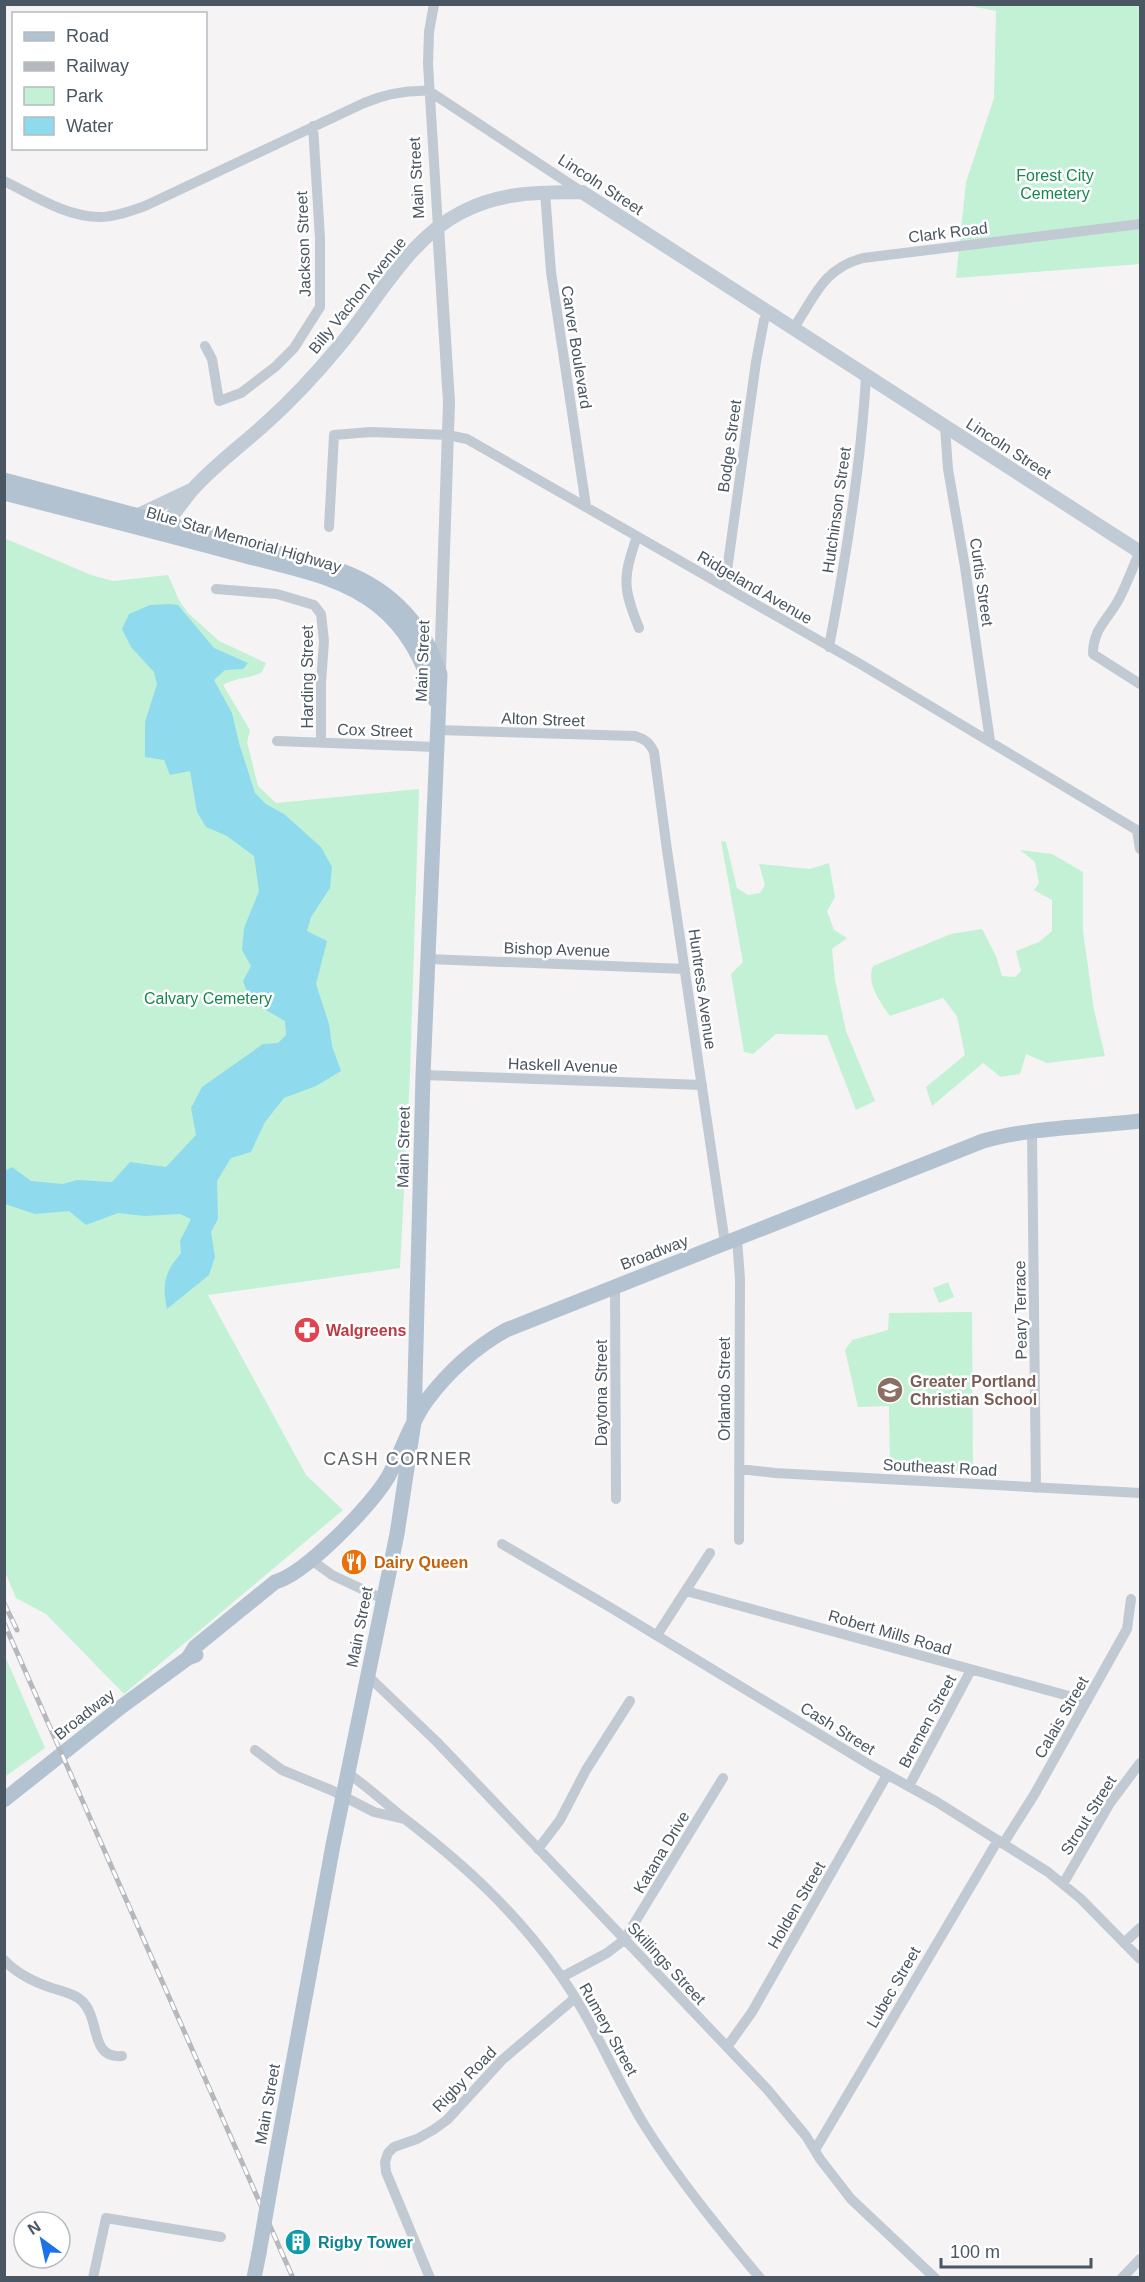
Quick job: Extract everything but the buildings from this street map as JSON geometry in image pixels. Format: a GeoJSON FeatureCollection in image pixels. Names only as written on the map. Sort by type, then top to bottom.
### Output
{"type":"FeatureCollection","features":[{"type":"Feature","properties":{"kind":"main road","name":"Billy Vachon Avenue"},"geometry":{"type":"LineString","coordinates":[[161,528],[175,515],[193,489],[296,395],[340,345],[411,254],[438,227],[463,211],[497,198],[545,192],[582,192]]}},
{"type":"Feature","properties":{"kind":"main road","name":"Lincoln Street"},"geometry":{"type":"LineString","coordinates":[[582,192],[1140,551]]}},
{"type":"Feature","properties":{"kind":"main road","name":"Blue Star Memorial Highway"},"geometry":{"type":"LineString","coordinates":[[4,480],[136,516],[161,528],[310,573],[349,588],[376,604],[405,633],[421,658],[431,687],[437,725]]}},
{"type":"Feature","properties":{"kind":"main road","name":"Billy Vachon Avenue"},"geometry":{"type":"LineString","coordinates":[[136,516],[193,489]]}},
{"type":"Feature","properties":{"kind":"main road","name":"Blue Star Memorial Highway"},"geometry":{"type":"LineString","coordinates":[[4,493],[330,567],[365,580],[383,592],[417,627],[429,646],[440,674]]}},
{"type":"Feature","properties":{"kind":"main road","name":"Main Street"},"geometry":{"type":"LineString","coordinates":[[254,2277],[333,1845],[404,1498],[414,1422],[423,1075],[440,674]]}},
{"type":"Feature","properties":{"kind":"main road","name":"Broadway"},"geometry":{"type":"LineString","coordinates":[[4,1800],[121,1707],[188,1658],[195,1647],[275,1582],[284,1580],[310,1559],[366,1508],[392,1469],[426,1402],[442,1382],[485,1342],[506,1330],[983,1141],[1000,1136],[1140,1121]]}},
{"type":"Feature","properties":{"kind":"street","name":"Main Street"},"geometry":{"type":"LineString","coordinates":[[434,4],[428,46],[429,91],[447,349],[448,435],[440,674]]}},
{"type":"Feature","properties":{"kind":"street"},"geometry":{"type":"LineString","coordinates":[[4,181],[72,212],[99,217],[112,215],[145,206],[383,95],[429,91]]}},
{"type":"Feature","properties":{"kind":"street","name":"Lincoln Street"},"geometry":{"type":"LineString","coordinates":[[429,91],[582,192]]}},
{"type":"Feature","properties":{"kind":"street","name":"Jackson Street"},"geometry":{"type":"LineString","coordinates":[[205,346],[212,359],[219,401],[231,398],[256,383],[282,361],[306,332],[320,307],[320,238],[313,126]]}},
{"type":"Feature","properties":{"kind":"street","name":"Carver Boulevard"},"geometry":{"type":"LineString","coordinates":[[545,192],[551,272],[586,506]]}},
{"type":"Feature","properties":{"kind":"street","name":"Clark Road"},"geometry":{"type":"LineString","coordinates":[[793,329],[829,274],[849,262],[863,258],[983,242],[1140,224]]}},
{"type":"Feature","properties":{"kind":"street","name":"Bodge Street"},"geometry":{"type":"LineString","coordinates":[[725,585],[756,362],[764,320],[768,313]]}},
{"type":"Feature","properties":{"kind":"street","name":"Hutchinson Street"},"geometry":{"type":"LineString","coordinates":[[829,647],[858,469],[866,376]]}},
{"type":"Feature","properties":{"kind":"street","name":"Curtis Street"},"geometry":{"type":"LineString","coordinates":[[945,427],[948,469],[965,567],[990,741]]}},
{"type":"Feature","properties":{"kind":"street","name":"Ridgeland Avenue"},"geometry":{"type":"LineString","coordinates":[[329,526],[334,435],[371,432],[448,435],[466,439],[725,585],[1139,831]]}},
{"type":"Feature","properties":{"kind":"street"},"geometry":{"type":"LineString","coordinates":[[637,536],[627,564],[625,583],[626,594],[639,627]]}},
{"type":"Feature","properties":{"kind":"street"},"geometry":{"type":"LineString","coordinates":[[1140,551],[1118,600],[1097,631],[1093,640],[1093,654],[1140,684]]}},
{"type":"Feature","properties":{"kind":"street","name":"Harding Street"},"geometry":{"type":"LineString","coordinates":[[216,589],[277,594],[314,605],[321,614],[324,641],[321,743]]}},
{"type":"Feature","properties":{"kind":"street","name":"Alton Street"},"geometry":{"type":"LineString","coordinates":[[437,725],[635,736],[647,741]]}},
{"type":"Feature","properties":{"kind":"street","name":"Cox Street"},"geometry":{"type":"LineString","coordinates":[[277,741],[436,747]]}},
{"type":"Feature","properties":{"kind":"street","name":"Huntress Avenue"},"geometry":{"type":"LineString","coordinates":[[647,741],[654,752],[702,1085],[731,1241]]}},
{"type":"Feature","properties":{"kind":"street"},"geometry":{"type":"LineString","coordinates":[[1139,831],[1140,849]]}},
{"type":"Feature","properties":{"kind":"street","name":"Bishop Avenue"},"geometry":{"type":"LineString","coordinates":[[428,959],[685,969]]}},
{"type":"Feature","properties":{"kind":"street","name":"Haskell Avenue"},"geometry":{"type":"LineString","coordinates":[[423,1075],[702,1085]]}},
{"type":"Feature","properties":{"kind":"street","name":"Peary Terrace"},"geometry":{"type":"LineString","coordinates":[[1032,1132],[1036,1488]]}},
{"type":"Feature","properties":{"kind":"street","name":"Orlando Street"},"geometry":{"type":"LineString","coordinates":[[731,1241],[740,1279],[739,1540]]}},
{"type":"Feature","properties":{"kind":"street","name":"Daytona Street"},"geometry":{"type":"LineString","coordinates":[[615,1287],[616,1499]]}},
{"type":"Feature","properties":{"kind":"street","name":"Southeast Road"},"geometry":{"type":"LineString","coordinates":[[739,1469],[775,1473],[1140,1493]]}},
{"type":"Feature","properties":{"kind":"street","name":"Cash Street"},"geometry":{"type":"LineString","coordinates":[[502,1544],[1001,1842],[1063,1884],[1140,1959]]}},
{"type":"Feature","properties":{"kind":"street"},"geometry":{"type":"LineString","coordinates":[[657,1635],[710,1553]]}},
{"type":"Feature","properties":{"kind":"street"},"geometry":{"type":"LineString","coordinates":[[310,1559],[332,1575],[383,1599]]}},
{"type":"Feature","properties":{"kind":"street","name":"Robert Mills Road"},"geometry":{"type":"LineString","coordinates":[[686,1591],[1087,1701]]}},
{"type":"Feature","properties":{"kind":"street","name":"Calais Street"},"geometry":{"type":"LineString","coordinates":[[1001,1842],[1087,1701],[1127,1629],[1131,1599]]}},
{"type":"Feature","properties":{"kind":"street","name":"Bremen Street"},"geometry":{"type":"LineString","coordinates":[[909,1786],[971,1671]]}},
{"type":"Feature","properties":{"kind":"street","name":"Skillings Street"},"geometry":{"type":"LineString","coordinates":[[368,1676],[437,1742],[727,2047],[791,2117],[851,2199],[935,2277]]}},
{"type":"Feature","properties":{"kind":"street"},"geometry":{"type":"LineString","coordinates":[[538,1849],[560,1820],[586,1770],[630,1701]]}},
{"type":"Feature","properties":{"kind":"street","name":"Rumery Street"},"geometry":{"type":"LineString","coordinates":[[255,1750],[282,1770],[344,1796],[374,1812],[405,1819]]}},
{"type":"Feature","properties":{"kind":"street","name":"Strout Street"},"geometry":{"type":"LineString","coordinates":[[1063,1884],[1110,1803],[1140,1763]]}},
{"type":"Feature","properties":{"kind":"street","name":"Rumery Street"},"geometry":{"type":"LineString","coordinates":[[348,1774],[377,1794],[462,1864],[495,1895],[534,1940],[575,1998],[664,2156],[715,2224],[760,2277]]}},
{"type":"Feature","properties":{"kind":"street","name":"Holden Street"},"geometry":{"type":"LineString","coordinates":[[727,2047],[752,2012],[887,1775]]}},
{"type":"Feature","properties":{"kind":"street","name":"Katana Drive"},"geometry":{"type":"LineString","coordinates":[[562,1977],[608,1953],[624,1940],[723,1778]]}},
{"type":"Feature","properties":{"kind":"street","name":"Lubec Street"},"geometry":{"type":"LineString","coordinates":[[815,2150],[1001,1842]]}},
{"type":"Feature","properties":{"kind":"street"},"geometry":{"type":"LineString","coordinates":[[1124,1943],[1140,1928]]}},
{"type":"Feature","properties":{"kind":"street"},"geometry":{"type":"LineString","coordinates":[[4,1960],[22,1975],[72,1995],[83,2002],[94,2021],[99,2043],[105,2053],[113,2057],[122,2056]]}},
{"type":"Feature","properties":{"kind":"street","name":"Rigby Road"},"geometry":{"type":"LineString","coordinates":[[430,2277],[386,2172],[385,2162],[388,2153],[394,2147],[417,2139],[447,2120],[502,2060],[575,1998]]}},
{"type":"Feature","properties":{"kind":"street"},"geometry":{"type":"LineString","coordinates":[[93,2277],[106,2218],[221,2237]]}},
{"type":"Feature","properties":{"kind":"street"},"geometry":{"type":"LineString","coordinates":[[1122,2277],[1140,2259]]}},
{"type":"Feature","properties":{"kind":"green space","name":"Forest City Cemetery"},"geometry":{"type":"Polygon","coordinates":[[[966,5],[1140,5],[1140,264],[956,278],[966,182],[994,98],[996,11],[966,5]]]}},
{"type":"Feature","properties":{"kind":"green space","name":"Calvary Cemetery"},"geometry":{"type":"Polygon","coordinates":[[[4,538],[91,575],[113,581],[168,575],[179,600],[188,613],[219,641],[266,663],[262,672],[223,685],[250,730],[247,742],[258,786],[276,803],[419,789],[410,1074],[400,1268],[208,1295],[306,1475],[343,1510],[124,1694],[46,1614],[16,1598],[5,1572],[4,538]]]}},
{"type":"Feature","properties":{"kind":"green space"},"geometry":{"type":"Polygon","coordinates":[[[721,841],[726,842],[737,888],[748,895],[760,893],[765,885],[759,864],[810,869],[829,863],[835,897],[827,911],[834,930],[847,938],[832,949],[835,980],[846,1031],[875,1101],[856,1110],[827,1035],[776,1034],[753,1054],[744,1052],[731,974],[743,962],[721,841]]]}},
{"type":"Feature","properties":{"kind":"green space"},"geometry":{"type":"Polygon","coordinates":[[[1020,850],[1052,854],[1083,872],[1083,931],[1094,1010],[1105,1056],[1047,1063],[1026,1054],[1020,1074],[1001,1077],[983,1063],[932,1106],[926,1087],[965,1055],[957,1016],[943,998],[890,1016],[878,999],[873,986],[871,973],[873,966],[951,934],[982,929],[996,956],[1002,976],[1015,977],[1021,971],[1016,951],[1039,942],[1052,931],[1052,900],[1034,890],[1039,883],[1035,862],[1020,850]]]}},
{"type":"Feature","properties":{"kind":"green space"},"geometry":{"type":"Polygon","coordinates":[[[948,1282],[954,1297],[939,1303],[933,1288],[948,1282]]]}},
{"type":"Feature","properties":{"kind":"green space"},"geometry":{"type":"Polygon","coordinates":[[[972,1312],[973,1471],[890,1472],[889,1406],[858,1407],[845,1350],[852,1340],[888,1330],[889,1313],[972,1312]]]}},
{"type":"Feature","properties":{"kind":"green space"},"geometry":{"type":"Polygon","coordinates":[[[5,1656],[45,1748],[6,1776],[4,1773],[5,1656]]]}},
{"type":"Feature","properties":{"kind":"water"},"geometry":{"type":"Polygon","coordinates":[[[150,605],[178,605],[214,648],[248,663],[243,669],[225,670],[214,680],[232,713],[255,793],[266,804],[284,814],[321,847],[332,867],[330,888],[311,917],[307,931],[327,941],[316,984],[341,1071],[316,1086],[284,1098],[265,1122],[251,1152],[231,1158],[217,1181],[218,1219],[211,1232],[215,1257],[209,1275],[167,1309],[166,1279],[181,1253],[180,1241],[191,1219],[180,1214],[144,1216],[118,1213],[86,1225],[69,1211],[35,1214],[5,1204],[4,1171],[12,1167],[31,1181],[63,1184],[77,1180],[112,1182],[130,1162],[166,1167],[196,1135],[191,1108],[202,1087],[263,1044],[278,1043],[286,1035],[285,1021],[250,1001],[243,981],[251,966],[242,950],[244,928],[259,891],[254,856],[227,836],[206,827],[197,812],[190,771],[170,775],[164,760],[145,757],[145,722],[157,684],[154,672],[131,647],[122,629],[129,614],[150,605]]]}},
{"type":"Feature","properties":{"kind":"railway"},"geometry":{"type":"LineString","coordinates":[[4,1603],[17,1630]]}},
{"type":"Feature","properties":{"kind":"railway"},"geometry":{"type":"LineString","coordinates":[[4,1623],[293,2278]]}},
{"type":"Feature","properties":{"kind":"place","name":"Walgreens"},"geometry":{"type":"Point","coordinates":[307,1330]}},
{"type":"Feature","properties":{"kind":"place","name":"Greater Portland Christian School"},"geometry":{"type":"Point","coordinates":[890,1390]}},
{"type":"Feature","properties":{"kind":"place","name":"Dairy Queen"},"geometry":{"type":"Point","coordinates":[354,1562]}},
{"type":"Feature","properties":{"kind":"place","name":"Rigby Tower"},"geometry":{"type":"Point","coordinates":[298,2242]}},
{"type":"Feature","properties":{"kind":"district","name":"CASH CORNER"},"geometry":{"type":"Point","coordinates":[398,1459]}}]}
